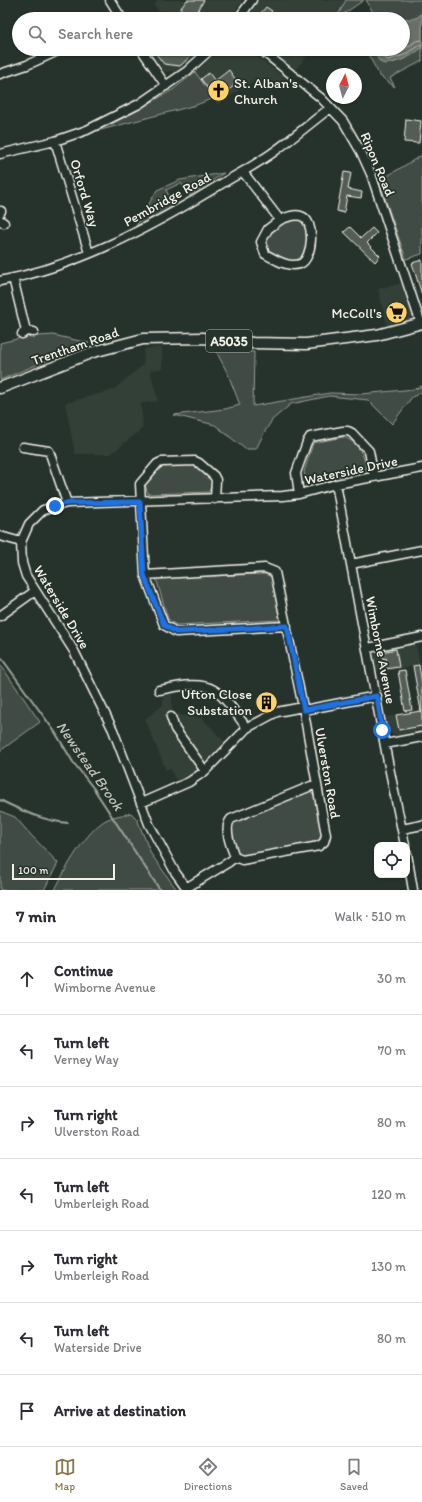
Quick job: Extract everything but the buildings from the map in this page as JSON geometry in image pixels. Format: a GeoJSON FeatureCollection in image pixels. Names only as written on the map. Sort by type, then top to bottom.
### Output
{"type":"FeatureCollection","features":[{"type":"Feature","properties":{"kind":"main road","name":"Trentham Road"},"geometry":{"type":"LineString","coordinates":[[0,388],[93,352],[143,339],[203,338],[253,343],[306,344],[377,334],[422,324]]}},
{"type":"Feature","properties":{"kind":"street"},"geometry":{"type":"LineString","coordinates":[[110,0],[115,12]]}},
{"type":"Feature","properties":{"kind":"street"},"geometry":{"type":"LineString","coordinates":[[243,12],[252,0]]}},
{"type":"Feature","properties":{"kind":"street"},"geometry":{"type":"LineString","coordinates":[[0,74],[27,65],[47,56]]}},
{"type":"Feature","properties":{"kind":"street"},"geometry":{"type":"LineString","coordinates":[[146,56],[166,86]]}},
{"type":"Feature","properties":{"kind":"street"},"geometry":{"type":"LineString","coordinates":[[0,154],[55,141],[87,130],[139,104],[187,71],[203,56]]}},
{"type":"Feature","properties":{"kind":"street","name":"Ripon Road"},"geometry":{"type":"LineString","coordinates":[[269,56],[321,98],[343,121],[361,152],[371,174],[422,324]]}},
{"type":"Feature","properties":{"kind":"street","name":"Pembridge Road"},"geometry":{"type":"LineString","coordinates":[[0,281],[65,263],[134,234],[243,172],[276,151],[330,108]]}},
{"type":"Feature","properties":{"kind":"street","name":"Orford Way"},"geometry":{"type":"LineString","coordinates":[[55,141],[89,253]]}},
{"type":"Feature","properties":{"kind":"street"},"geometry":{"type":"LineString","coordinates":[[243,172],[280,220]]}},
{"type":"Feature","properties":{"kind":"street"},"geometry":{"type":"LineString","coordinates":[[290,216],[302,216],[310,225],[311,233],[309,253],[305,260],[300,264],[285,264],[265,254],[261,242],[268,229],[280,220],[290,216]]}},
{"type":"Feature","properties":{"kind":"street"},"geometry":{"type":"LineString","coordinates":[[13,278],[27,332]]}},
{"type":"Feature","properties":{"kind":"street"},"geometry":{"type":"LineString","coordinates":[[298,494],[296,473],[307,442],[314,436],[343,431],[352,433],[369,451],[374,477]]}},
{"type":"Feature","properties":{"kind":"street"},"geometry":{"type":"LineString","coordinates":[[23,447],[49,451],[67,503]]}},
{"type":"Feature","properties":{"kind":"street"},"geometry":{"type":"LineString","coordinates":[[215,499],[216,480],[214,476],[195,461],[161,462],[157,464],[140,484],[144,575],[164,625],[176,632],[287,626]]}},
{"type":"Feature","properties":{"kind":"street","name":"Waterside Drive"},"geometry":{"type":"LineString","coordinates":[[187,889],[174,872],[158,842],[141,803],[113,730],[89,681],[60,627],[34,591],[26,576],[22,563],[21,542],[29,524],[42,510],[67,503],[140,502],[283,496],[298,494],[336,484],[422,468]]}},
{"type":"Feature","properties":{"kind":"street","name":"Wimborne Avenue"},"geometry":{"type":"LineString","coordinates":[[336,484],[404,842]]}},
{"type":"Feature","properties":{"kind":"street"},"geometry":{"type":"LineString","coordinates":[[0,536],[21,542]]}},
{"type":"Feature","properties":{"kind":"street"},"geometry":{"type":"LineString","coordinates":[[352,564],[422,550]]}},
{"type":"Feature","properties":{"kind":"street","name":"Ulverston Road"},"geometry":{"type":"LineString","coordinates":[[144,575],[265,568],[275,572],[277,577],[304,709],[326,835],[322,844],[319,846],[242,860],[235,857]]}},
{"type":"Feature","properties":{"kind":"street"},"geometry":{"type":"LineString","coordinates":[[0,616],[34,591]]}},
{"type":"Feature","properties":{"kind":"street"},"geometry":{"type":"LineString","coordinates":[[368,648],[422,637]]}},
{"type":"Feature","properties":{"kind":"street"},"geometry":{"type":"LineString","coordinates":[[159,690],[201,686],[215,690],[247,728]]}},
{"type":"Feature","properties":{"kind":"street"},"geometry":{"type":"LineString","coordinates":[[141,803],[189,782],[205,771],[247,728],[277,712],[304,709],[377,696]]}},
{"type":"Feature","properties":{"kind":"street"},"geometry":{"type":"LineString","coordinates":[[171,717],[175,729],[205,771]]}},
{"type":"Feature","properties":{"kind":"street"},"geometry":{"type":"LineString","coordinates":[[385,744],[422,737]]}},
{"type":"Feature","properties":{"kind":"street"},"geometry":{"type":"LineString","coordinates":[[187,889],[235,857],[227,826],[231,819],[316,784]]}},
{"type":"Feature","properties":{"kind":"street"},"geometry":{"type":"LineString","coordinates":[[402,829],[422,825]]}},
{"type":"Feature","properties":{"kind":"street"},"geometry":{"type":"LineString","coordinates":[[410,872],[413,890]]}},
{"type":"Feature","properties":{"kind":"shaded area"},"geometry":{"type":"Polygon","coordinates":[[[158,0],[243,0],[234,12],[160,12],[154,5],[158,0]]]}},
{"type":"Feature","properties":{"kind":"shaded area"},"geometry":{"type":"Polygon","coordinates":[[[259,0],[346,0],[340,12],[251,12],[259,0]]]}},
{"type":"Feature","properties":{"kind":"shaded area"},"geometry":{"type":"Polygon","coordinates":[[[346,0],[364,0],[346,12],[340,12],[346,0]]]}},
{"type":"Feature","properties":{"kind":"shaded area"},"geometry":{"type":"Polygon","coordinates":[[[366,0],[422,0],[422,61],[390,78],[395,87],[380,76],[369,56],[410,56],[410,12],[373,12],[366,0]]]}},
{"type":"Feature","properties":{"kind":"shaded area"},"geometry":{"type":"Polygon","coordinates":[[[153,56],[196,56],[175,73],[171,71],[164,72],[153,56]]]}},
{"type":"Feature","properties":{"kind":"shaded area"},"geometry":{"type":"Polygon","coordinates":[[[213,56],[256,56],[286,79],[270,91],[254,80],[218,104],[195,72],[213,56]]]}},
{"type":"Feature","properties":{"kind":"shaded area"},"geometry":{"type":"Polygon","coordinates":[[[275,56],[307,56],[294,72],[275,56]]]}},
{"type":"Feature","properties":{"kind":"shaded area"},"geometry":{"type":"Polygon","coordinates":[[[195,72],[214,98],[196,105],[97,131],[131,114],[174,89],[195,72]]]}},
{"type":"Feature","properties":{"kind":"shaded area"},"geometry":{"type":"Polygon","coordinates":[[[422,155],[422,254],[406,259],[379,181],[422,155]]]}},
{"type":"Feature","properties":{"kind":"shaded area"},"geometry":{"type":"Polygon","coordinates":[[[224,173],[189,196],[181,183],[166,190],[174,206],[136,226],[157,190],[180,180],[224,173]]]}},
{"type":"Feature","properties":{"kind":"shaded area"},"geometry":{"type":"Polygon","coordinates":[[[297,217],[308,225],[308,253],[299,262],[285,262],[266,253],[262,241],[269,231],[276,224],[297,217]]]}},
{"type":"Feature","properties":{"kind":"shaded area"},"geometry":{"type":"Polygon","coordinates":[[[405,282],[413,312],[412,316],[409,320],[387,325],[378,289],[405,282]]]}},
{"type":"Feature","properties":{"kind":"shaded area"},"geometry":{"type":"Polygon","coordinates":[[[53,335],[89,343],[0,380],[0,343],[25,337],[53,335]]]}},
{"type":"Feature","properties":{"kind":"shaded area"},"geometry":{"type":"Polygon","coordinates":[[[162,347],[162,369],[150,370],[158,401],[141,403],[143,428],[111,454],[75,454],[65,403],[113,390],[143,365],[144,349],[162,347]]]}},
{"type":"Feature","properties":{"kind":"shaded area"},"geometry":{"type":"Polygon","coordinates":[[[215,349],[254,352],[253,406],[330,393],[361,394],[415,389],[422,386],[422,392],[412,397],[392,424],[368,400],[329,396],[291,404],[272,420],[256,449],[245,449],[215,425],[174,415],[225,409],[240,405],[228,374],[215,349]]]}},
{"type":"Feature","properties":{"kind":"shaded area"},"geometry":{"type":"Polygon","coordinates":[[[343,437],[352,441],[362,454],[366,468],[363,472],[306,482],[304,472],[313,443],[343,437]]]}},
{"type":"Feature","properties":{"kind":"shaded area"},"geometry":{"type":"Polygon","coordinates":[[[188,465],[196,466],[213,480],[209,492],[148,494],[145,484],[155,470],[161,467],[188,465]]]}},
{"type":"Feature","properties":{"kind":"shaded area"},"geometry":{"type":"Polygon","coordinates":[[[264,574],[270,576],[272,579],[280,620],[176,625],[168,619],[156,578],[264,574]]]}},
{"type":"Feature","properties":{"kind":"shaded area"},"geometry":{"type":"Polygon","coordinates":[[[411,642],[416,645],[420,665],[381,672],[376,669],[374,655],[378,648],[411,642]]]}},
{"type":"Feature","properties":{"kind":"shaded area"},"geometry":{"type":"Polygon","coordinates":[[[0,664],[40,722],[0,751],[0,664]]]}},
{"type":"Feature","properties":{"kind":"shaded area"},"geometry":{"type":"Polygon","coordinates":[[[172,694],[172,711],[181,715],[202,718],[226,743],[203,767],[177,783],[170,768],[166,770],[145,719],[163,705],[163,696],[172,694]]]}},
{"type":"Feature","properties":{"kind":"shaded area"},"geometry":{"type":"Polygon","coordinates":[[[422,711],[422,732],[396,736],[388,732],[385,717],[422,711]]]}},
{"type":"Feature","properties":{"kind":"shaded area"},"geometry":{"type":"Polygon","coordinates":[[[308,790],[315,797],[320,815],[322,832],[321,838],[316,844],[242,856],[235,852],[230,829],[234,820],[308,790]]]}},
{"type":"Feature","properties":{"kind":"shaded area"},"geometry":{"type":"Polygon","coordinates":[[[0,811],[15,817],[58,863],[44,890],[0,890],[0,811]]]}},
{"type":"Feature","properties":{"kind":"shaded area"},"geometry":{"type":"Polygon","coordinates":[[[131,813],[137,819],[151,854],[177,890],[55,890],[77,851],[98,825],[106,820],[131,813]]]}},
{"type":"Feature","properties":{"kind":"water"},"geometry":{"type":"Polygon","coordinates":[[[422,13],[422,47],[410,56],[410,19],[418,17],[422,13]]]}},
{"type":"Feature","properties":{"kind":"water"},"geometry":{"type":"Polygon","coordinates":[[[377,56],[410,56],[388,64],[383,64],[377,56]]]}},
{"type":"Feature","properties":{"kind":"waterway","name":"Newstead Brook"},"geometry":{"type":"LineString","coordinates":[[0,656],[55,732],[73,762],[94,789],[160,890]]}},
{"type":"Feature","properties":{"kind":"waterway"},"geometry":{"type":"LineString","coordinates":[[0,800],[33,815],[68,823]]}},
{"type":"Feature","properties":{"kind":"place","name":"St. Alban's Church"},"geometry":{"type":"Point","coordinates":[218,91]}},
{"type":"Feature","properties":{"kind":"place","name":"McColl's"},"geometry":{"type":"Point","coordinates":[397,313]}},
{"type":"Feature","properties":{"kind":"place","name":"Ufton Close Substation"},"geometry":{"type":"Point","coordinates":[267,702]}},
{"type":"Feature","properties":{"kind":"route"},"geometry":{"type":"LineString","coordinates":[[55,506],[67,503],[140,502],[144,575],[164,625],[167,628],[176,632],[287,626],[304,710],[377,696],[382,730]]}}]}
